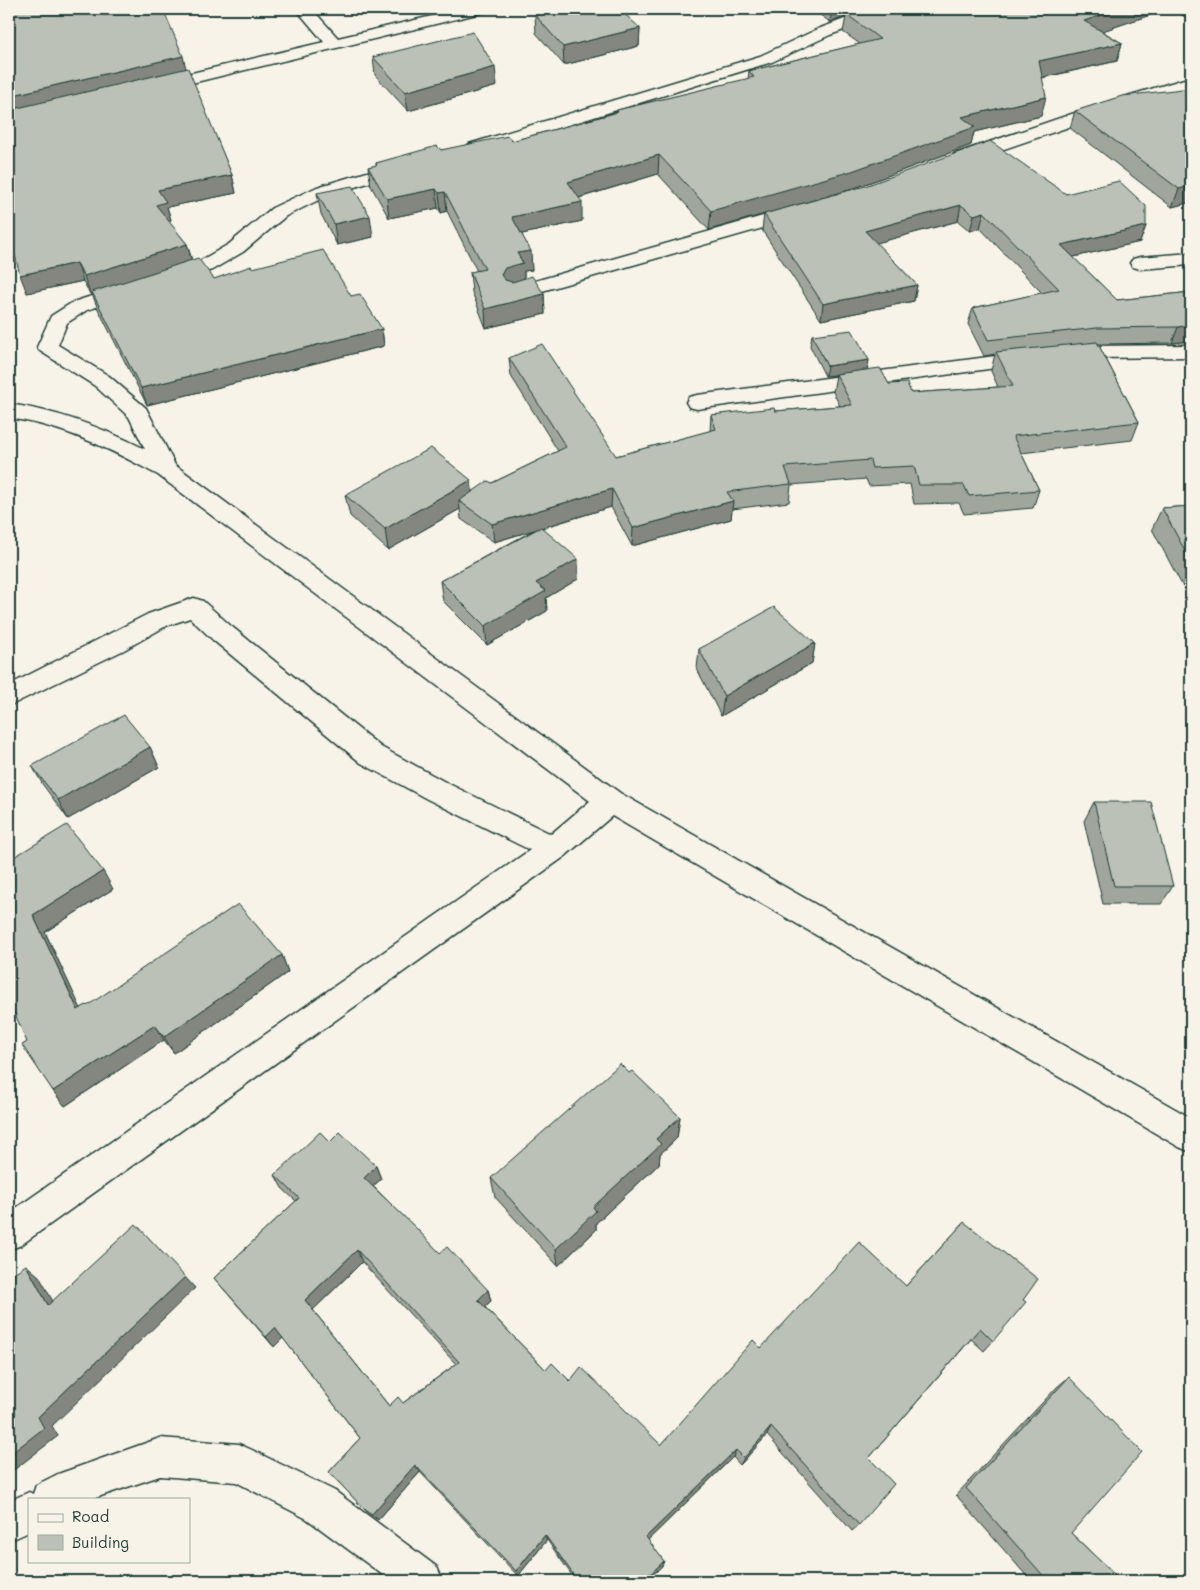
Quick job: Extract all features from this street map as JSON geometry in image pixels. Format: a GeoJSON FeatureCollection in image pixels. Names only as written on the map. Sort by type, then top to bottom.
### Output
{"type":"FeatureCollection","features":[{"type":"Feature","properties":{"kind":"street"},"geometry":{"type":"LineString","coordinates":[[304,9],[335,44]]}},
{"type":"Feature","properties":{"kind":"street"},"geometry":{"type":"LineString","coordinates":[[143,90],[480,9]]}},
{"type":"Feature","properties":{"kind":"street"},"geometry":{"type":"LineString","coordinates":[[454,153],[489,145],[766,59],[824,32],[864,17],[899,16],[922,9]]}},
{"type":"Feature","properties":{"kind":"street"},"geometry":{"type":"LineString","coordinates":[[946,163],[1110,107],[1191,82]]}},
{"type":"Feature","properties":{"kind":"street"},"geometry":{"type":"LineString","coordinates":[[166,470],[138,412],[102,380],[47,347],[58,320],[80,306],[205,266],[236,248],[279,212],[323,191],[419,162]]}},
{"type":"Feature","properties":{"kind":"street"},"geometry":{"type":"LineString","coordinates":[[514,293],[818,207]]}},
{"type":"Feature","properties":{"kind":"street"},"geometry":{"type":"LineString","coordinates":[[1140,263],[1191,259]]}},
{"type":"Feature","properties":{"kind":"street"},"geometry":{"type":"LineString","coordinates":[[698,402],[993,362],[1081,353],[1191,351]]}},
{"type":"Feature","properties":{"kind":"street"},"geometry":{"type":"LineString","coordinates":[[9,411],[31,413],[98,434],[166,470],[610,801],[1191,1136]]}},
{"type":"Feature","properties":{"kind":"street"},"geometry":{"type":"LineString","coordinates":[[9,696],[115,643],[132,632],[157,620],[194,607],[222,633],[371,755],[437,791],[554,849]]}},
{"type":"Feature","properties":{"kind":"street"},"geometry":{"type":"LineString","coordinates":[[9,1233],[554,849],[610,801]]}},
{"type":"Feature","properties":{"kind":"street"},"geometry":{"type":"LineString","coordinates":[[52,1498],[71,1487],[160,1457],[239,1463],[321,1505],[423,1581]]}},
{"type":"Feature","properties":{"kind":"street"},"geometry":{"type":"LineString","coordinates":[[9,1522],[28,1512]]}},
{"type":"Feature","properties":{"kind":"building"},"geometry":{"type":"Polygon","coordinates":[[[9,9],[163,9],[183,56],[9,96],[9,9]]]}},
{"type":"Feature","properties":{"kind":"building"},"geometry":{"type":"Polygon","coordinates":[[[561,9],[619,9],[640,28],[563,47],[535,15],[561,9]]]}},
{"type":"Feature","properties":{"kind":"building"},"geometry":{"type":"Polygon","coordinates":[[[861,9],[1120,9],[1084,21],[1122,43],[1039,61],[1046,97],[962,117],[975,127],[852,171],[711,211],[659,155],[568,182],[582,202],[512,217],[531,251],[517,253],[523,263],[505,268],[501,275],[505,280],[512,282],[532,276],[544,294],[485,309],[470,272],[485,269],[445,192],[439,193],[436,189],[387,199],[368,167],[437,146],[441,150],[508,136],[512,141],[618,112],[617,110],[754,77],[749,71],[880,39],[846,14],[861,9]]]}},
{"type":"Feature","properties":{"kind":"building"},"geometry":{"type":"Polygon","coordinates":[[[473,32],[495,67],[405,92],[373,57],[473,32]]]}},
{"type":"Feature","properties":{"kind":"building"},"geometry":{"type":"Polygon","coordinates":[[[188,68],[232,175],[158,190],[166,202],[156,205],[187,244],[84,276],[77,263],[20,275],[9,231],[9,110],[188,68]]]}},
{"type":"Feature","properties":{"kind":"building"},"geometry":{"type":"Polygon","coordinates":[[[1191,88],[1191,186],[1179,189],[1075,111],[1122,96],[1191,88]]]}},
{"type":"Feature","properties":{"kind":"building"},"geometry":{"type":"Polygon","coordinates":[[[990,141],[1066,194],[1119,181],[1146,206],[1146,226],[1061,245],[1117,300],[1191,292],[1191,325],[1178,327],[1097,328],[988,340],[973,308],[1059,289],[984,212],[974,215],[961,205],[865,231],[917,285],[823,304],[764,214],[865,186],[990,141]]]}},
{"type":"Feature","properties":{"kind":"building"},"geometry":{"type":"Polygon","coordinates":[[[352,186],[370,216],[334,224],[317,193],[352,186]]]}},
{"type":"Feature","properties":{"kind":"building"},"geometry":{"type":"Polygon","coordinates":[[[323,250],[351,296],[360,294],[382,329],[141,388],[92,292],[198,258],[214,279],[251,266],[253,268],[323,250]]]}},
{"type":"Feature","properties":{"kind":"building"},"geometry":{"type":"Polygon","coordinates":[[[852,330],[869,360],[827,366],[812,335],[852,330]]]}},
{"type":"Feature","properties":{"kind":"building"},"geometry":{"type":"Polygon","coordinates":[[[1097,342],[1139,422],[1013,436],[1039,490],[969,496],[964,485],[919,485],[914,466],[872,468],[870,460],[785,467],[791,484],[727,492],[733,501],[633,528],[612,489],[492,524],[459,501],[488,481],[492,483],[566,447],[509,358],[542,344],[616,456],[716,429],[711,415],[774,408],[775,411],[852,405],[836,374],[880,368],[889,384],[907,383],[911,393],[1013,386],[996,352],[1097,342]]]}},
{"type":"Feature","properties":{"kind":"building"},"geometry":{"type":"Polygon","coordinates":[[[431,448],[471,480],[385,529],[345,495],[431,448]]]}},
{"type":"Feature","properties":{"kind":"building"},"geometry":{"type":"Polygon","coordinates":[[[1191,506],[1191,562],[1162,508],[1191,506]]]}},
{"type":"Feature","properties":{"kind":"building"},"geometry":{"type":"Polygon","coordinates":[[[541,527],[578,559],[536,583],[546,591],[485,626],[440,581],[541,527]]]}},
{"type":"Feature","properties":{"kind":"building"},"geometry":{"type":"Polygon","coordinates":[[[774,607],[815,643],[724,696],[699,649],[774,607]]]}},
{"type":"Feature","properties":{"kind":"building"},"geometry":{"type":"Polygon","coordinates":[[[124,715],[150,747],[58,800],[32,766],[124,715]]]}},
{"type":"Feature","properties":{"kind":"building"},"geometry":{"type":"Polygon","coordinates":[[[1094,802],[1151,802],[1173,886],[1114,886],[1094,802]]]}},
{"type":"Feature","properties":{"kind":"building"},"geometry":{"type":"Polygon","coordinates":[[[67,825],[103,871],[33,915],[78,1010],[87,1006],[238,904],[282,955],[164,1037],[155,1025],[53,1091],[22,1045],[27,1042],[9,1000],[9,860],[67,825]]]}},
{"type":"Feature","properties":{"kind":"building"},"geometry":{"type":"Polygon","coordinates":[[[620,1064],[629,1073],[632,1071],[680,1117],[656,1139],[661,1144],[593,1207],[596,1211],[556,1249],[491,1178],[620,1064]]]}},
{"type":"Feature","properties":{"kind":"building"},"geometry":{"type":"Polygon","coordinates":[[[320,1132],[330,1142],[340,1132],[376,1166],[364,1178],[440,1253],[447,1247],[488,1290],[478,1300],[546,1370],[552,1363],[570,1381],[581,1367],[661,1445],[753,1340],[761,1348],[859,1242],[906,1286],[964,1222],[1038,1279],[1023,1300],[1026,1302],[993,1341],[980,1328],[869,1458],[894,1484],[859,1525],[771,1427],[744,1458],[736,1450],[646,1537],[664,1561],[643,1581],[578,1581],[545,1535],[516,1571],[415,1465],[372,1514],[362,1507],[329,1472],[360,1438],[275,1328],[266,1337],[214,1278],[299,1198],[275,1175],[320,1132]],[[357,1250],[305,1300],[389,1406],[398,1397],[403,1403],[459,1362],[357,1250]]]}},
{"type":"Feature","properties":{"kind":"building"},"geometry":{"type":"Polygon","coordinates":[[[136,1224],[185,1277],[38,1417],[44,1428],[9,1455],[9,1276],[26,1265],[48,1305],[136,1224]]]}},
{"type":"Feature","properties":{"kind":"building"},"geometry":{"type":"Polygon","coordinates":[[[1069,1377],[1142,1452],[1071,1533],[1121,1581],[1048,1581],[966,1488],[1069,1377]]]}}]}
